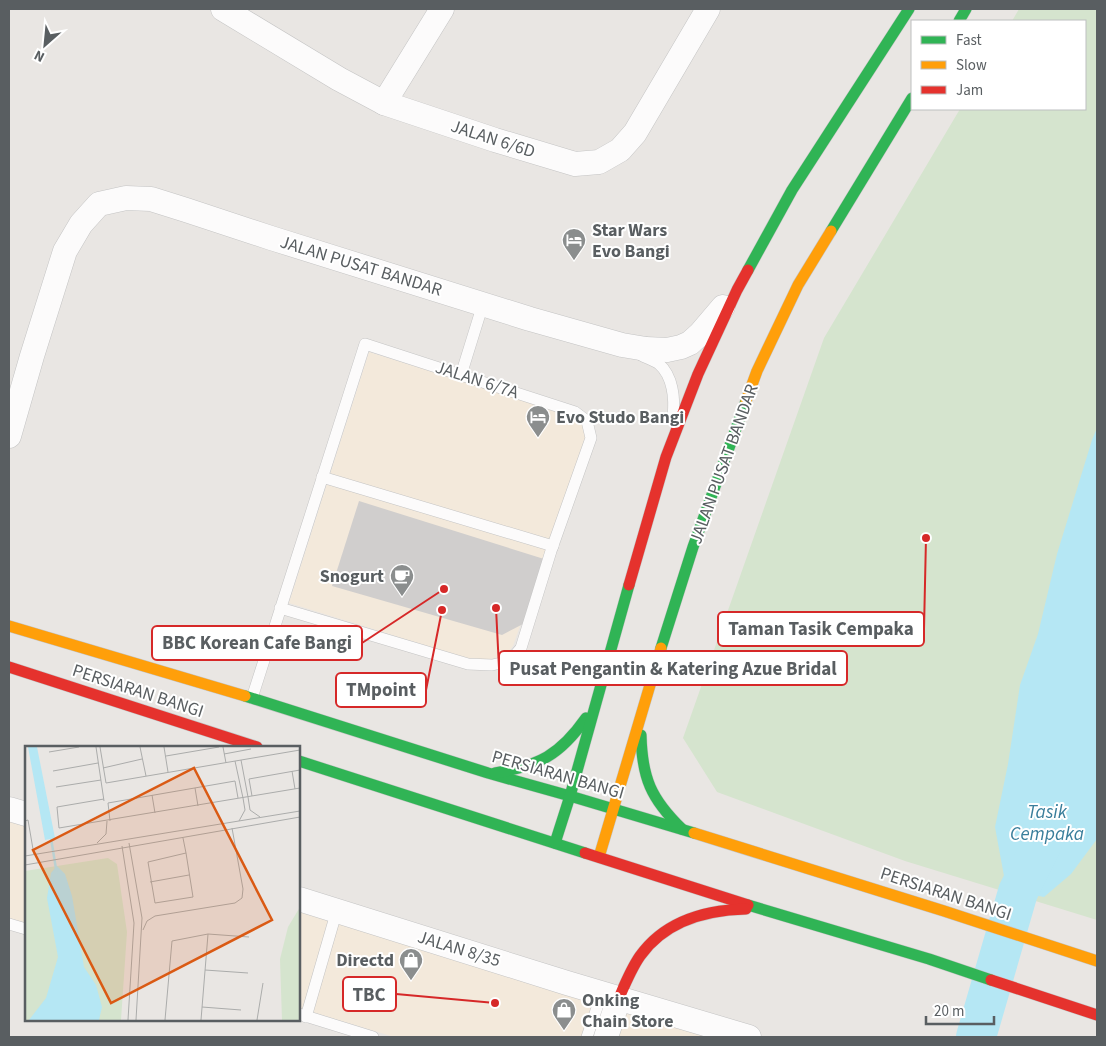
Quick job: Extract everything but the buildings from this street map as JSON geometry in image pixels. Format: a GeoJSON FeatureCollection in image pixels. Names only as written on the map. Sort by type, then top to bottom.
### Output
{"type":"FeatureCollection","features":[{"type":"Feature","properties":{"kind":"main road","name":"JALAN PUSAT BANDAR"},"geometry":{"type":"LineString","coordinates":[[555,843],[666,458],[698,374],[737,290],[792,190],[909,9]]}},
{"type":"Feature","properties":{"kind":"main road"},"geometry":{"type":"LineString","coordinates":[[960,20],[966,9]]}},
{"type":"Feature","properties":{"kind":"main road","name":"JALAN PUSAT BANDAR"},"geometry":{"type":"LineString","coordinates":[[599,857],[693,547],[758,371],[798,285],[911,100]]}},
{"type":"Feature","properties":{"kind":"main road","name":"PERSIARAN BANGI"},"geometry":{"type":"LineString","coordinates":[[9,626],[252,698],[488,773],[683,830],[944,911],[1097,961]]}},
{"type":"Feature","properties":{"kind":"main road","name":"PERSIARAN BANGI"},"geometry":{"type":"LineString","coordinates":[[9,667],[254,746]]}},
{"type":"Feature","properties":{"kind":"main road"},"geometry":{"type":"LineString","coordinates":[[488,773],[524,768],[547,759],[557,752],[576,733],[587,717],[600,691]]}},
{"type":"Feature","properties":{"kind":"main road"},"geometry":{"type":"LineString","coordinates":[[644,704],[641,749],[645,775],[660,806],[668,817],[683,830]]}},
{"type":"Feature","properties":{"kind":"main road"},"geometry":{"type":"LineString","coordinates":[[300,761],[760,909],[928,959],[1097,1015]]}},
{"type":"Feature","properties":{"kind":"main road"},"geometry":{"type":"LineString","coordinates":[[610,996],[628,977],[649,944],[680,921],[714,911],[760,909]]}},
{"type":"Feature","properties":{"kind":"street","name":"JALAN 6/6D"},"geometry":{"type":"LineString","coordinates":[[223,9],[339,79],[384,102],[494,140],[575,164],[599,162],[620,150],[635,133],[708,9]]}},
{"type":"Feature","properties":{"kind":"street"},"geometry":{"type":"LineString","coordinates":[[384,102],[442,9]]}},
{"type":"Feature","properties":{"kind":"street","name":"JALAN PUSAT BANDAR"},"geometry":{"type":"LineString","coordinates":[[9,436],[32,356],[66,251],[81,224],[99,204],[126,198],[151,199],[530,319],[622,345],[646,349],[667,350],[690,343],[709,324],[737,290]]}},
{"type":"Feature","properties":{"kind":"street"},"geometry":{"type":"LineString","coordinates":[[9,809],[25,814]]}},
{"type":"Feature","properties":{"kind":"street","name":"JALAN 8/35"},"geometry":{"type":"LineString","coordinates":[[300,898],[610,996],[749,1037]]}},
{"type":"Feature","properties":{"kind":"street"},"geometry":{"type":"LineString","coordinates":[[606,1037],[610,996]]}},
{"type":"Feature","properties":{"kind":"lane"},"geometry":{"type":"LineString","coordinates":[[461,375],[483,304]]}},
{"type":"Feature","properties":{"kind":"lane","name":"JALAN 6/7A"},"geometry":{"type":"LineString","coordinates":[[322,477],[365,344],[575,412],[587,421],[591,438],[553,546]]}},
{"type":"Feature","properties":{"kind":"lane","name":"JALAN PUSAT BANDAR"},"geometry":{"type":"LineString","coordinates":[[622,345],[658,364],[666,372],[671,383],[673,413],[666,458]]}},
{"type":"Feature","properties":{"kind":"lane"},"geometry":{"type":"LineString","coordinates":[[252,698],[280,608],[322,477],[553,546],[520,648],[510,661],[492,666],[468,664],[280,608]]}},
{"type":"Feature","properties":{"kind":"lane"},"geometry":{"type":"LineString","coordinates":[[337,910],[303,1015],[373,1037]]}},
{"type":"Feature","properties":{"kind":"lane"},"geometry":{"type":"LineString","coordinates":[[9,924],[25,929]]}},
{"type":"Feature","properties":{"kind":"lane"},"geometry":{"type":"LineString","coordinates":[[587,1037],[610,996]]}},
{"type":"Feature","properties":{"kind":"shaded area"},"geometry":{"type":"Polygon","coordinates":[[[369,352],[571,415],[584,426],[586,437],[513,646],[505,656],[493,659],[469,659],[289,603],[369,352]]]}},
{"type":"Feature","properties":{"kind":"shaded area"},"geometry":{"type":"Polygon","coordinates":[[[9,817],[25,822],[25,923],[9,918],[9,817]]]}},
{"type":"Feature","properties":{"kind":"shaded area"},"geometry":{"type":"Polygon","coordinates":[[[300,906],[721,1037],[394,1037],[300,1008],[300,906]]]}},
{"type":"Feature","properties":{"kind":"green space"},"geometry":{"type":"Polygon","coordinates":[[[1019,9],[1097,9],[1097,920],[905,861],[717,792],[683,738],[824,338],[959,110],[1086,110],[1086,20],[1013,20],[1019,9]]]}},
{"type":"Feature","properties":{"kind":"water","name":"Tasik Cempaka"},"geometry":{"type":"Polygon","coordinates":[[[1097,428],[1097,839],[1071,874],[1044,897],[1018,892],[1004,876],[995,827],[1008,764],[1020,685],[1038,634],[1057,554],[1097,428]]]}},
{"type":"Feature","properties":{"kind":"waterway"},"geometry":{"type":"LineString","coordinates":[[976,1037],[1018,892],[1042,844]]}},
{"type":"Feature","properties":{"kind":"traffic: fast"},"geometry":{"type":"LineString","coordinates":[[748,270],[792,190],[909,9]]}},
{"type":"Feature","properties":{"kind":"traffic: fast"},"geometry":{"type":"LineString","coordinates":[[960,20],[966,9]]}},
{"type":"Feature","properties":{"kind":"traffic: fast"},"geometry":{"type":"LineString","coordinates":[[831,231],[911,100]]}},
{"type":"Feature","properties":{"kind":"traffic: fast"},"geometry":{"type":"LineString","coordinates":[[661,648],[693,547],[746,401]]}},
{"type":"Feature","properties":{"kind":"traffic: fast"},"geometry":{"type":"LineString","coordinates":[[555,843],[629,585]]}},
{"type":"Feature","properties":{"kind":"traffic: fast"},"geometry":{"type":"LineString","coordinates":[[245,696],[488,773],[694,833]]}},
{"type":"Feature","properties":{"kind":"traffic: fast"},"geometry":{"type":"LineString","coordinates":[[495,773],[524,767],[547,757],[567,741],[586,718]]}},
{"type":"Feature","properties":{"kind":"traffic: fast"},"geometry":{"type":"LineString","coordinates":[[641,735],[643,764],[650,787],[663,808],[682,829]]}},
{"type":"Feature","properties":{"kind":"traffic: fast"},"geometry":{"type":"LineString","coordinates":[[300,761],[585,853]]}},
{"type":"Feature","properties":{"kind":"traffic: fast"},"geometry":{"type":"LineString","coordinates":[[748,905],[929,959],[991,980]]}},
{"type":"Feature","properties":{"kind":"traffic: slow"},"geometry":{"type":"LineString","coordinates":[[746,401],[757,371],[798,285],[831,231]]}},
{"type":"Feature","properties":{"kind":"traffic: slow"},"geometry":{"type":"LineString","coordinates":[[9,626],[245,696]]}},
{"type":"Feature","properties":{"kind":"traffic: slow"},"geometry":{"type":"LineString","coordinates":[[599,857],[661,648]]}},
{"type":"Feature","properties":{"kind":"traffic: slow"},"geometry":{"type":"LineString","coordinates":[[694,833],[1097,961]]}},
{"type":"Feature","properties":{"kind":"traffic: jam"},"geometry":{"type":"LineString","coordinates":[[629,585],[666,457],[698,374],[748,270]]}},
{"type":"Feature","properties":{"kind":"traffic: jam"},"geometry":{"type":"LineString","coordinates":[[9,667],[254,746]]}},
{"type":"Feature","properties":{"kind":"traffic: jam"},"geometry":{"type":"LineString","coordinates":[[585,853],[748,905]]}},
{"type":"Feature","properties":{"kind":"traffic: jam"},"geometry":{"type":"LineString","coordinates":[[619,998],[640,956],[661,934],[674,926],[701,915],[746,909]]}},
{"type":"Feature","properties":{"kind":"traffic: jam"},"geometry":{"type":"LineString","coordinates":[[991,980],[1097,1015]]}},
{"type":"Feature","properties":{"kind":"place","name":"Star Wars Evo Bangi"},"geometry":{"type":"Point","coordinates":[574,261]}},
{"type":"Feature","properties":{"kind":"place","name":"Evo Studo Bangi"},"geometry":{"type":"Point","coordinates":[538,438]}},
{"type":"Feature","properties":{"kind":"place","name":"Taman Tasik Cempaka"},"geometry":{"type":"Point","coordinates":[926,538]}},
{"type":"Feature","properties":{"kind":"place","name":"BBC Korean Cafe Bangi"},"geometry":{"type":"Point","coordinates":[444,589]}},
{"type":"Feature","properties":{"kind":"place","name":"Snogurt"},"geometry":{"type":"Point","coordinates":[402,597]}},
{"type":"Feature","properties":{"kind":"place","name":"Pusat Pengantin & Katering Azue Bridal"},"geometry":{"type":"Point","coordinates":[496,608]}},
{"type":"Feature","properties":{"kind":"place","name":"TMpoint"},"geometry":{"type":"Point","coordinates":[442,610]}},
{"type":"Feature","properties":{"kind":"place","name":"Directd"},"geometry":{"type":"Point","coordinates":[411,981]}},
{"type":"Feature","properties":{"kind":"place","name":"TBC"},"geometry":{"type":"Point","coordinates":[495,1003]}},
{"type":"Feature","properties":{"kind":"place","name":"Onking Chain Store"},"geometry":{"type":"Point","coordinates":[564,1031]}}]}
